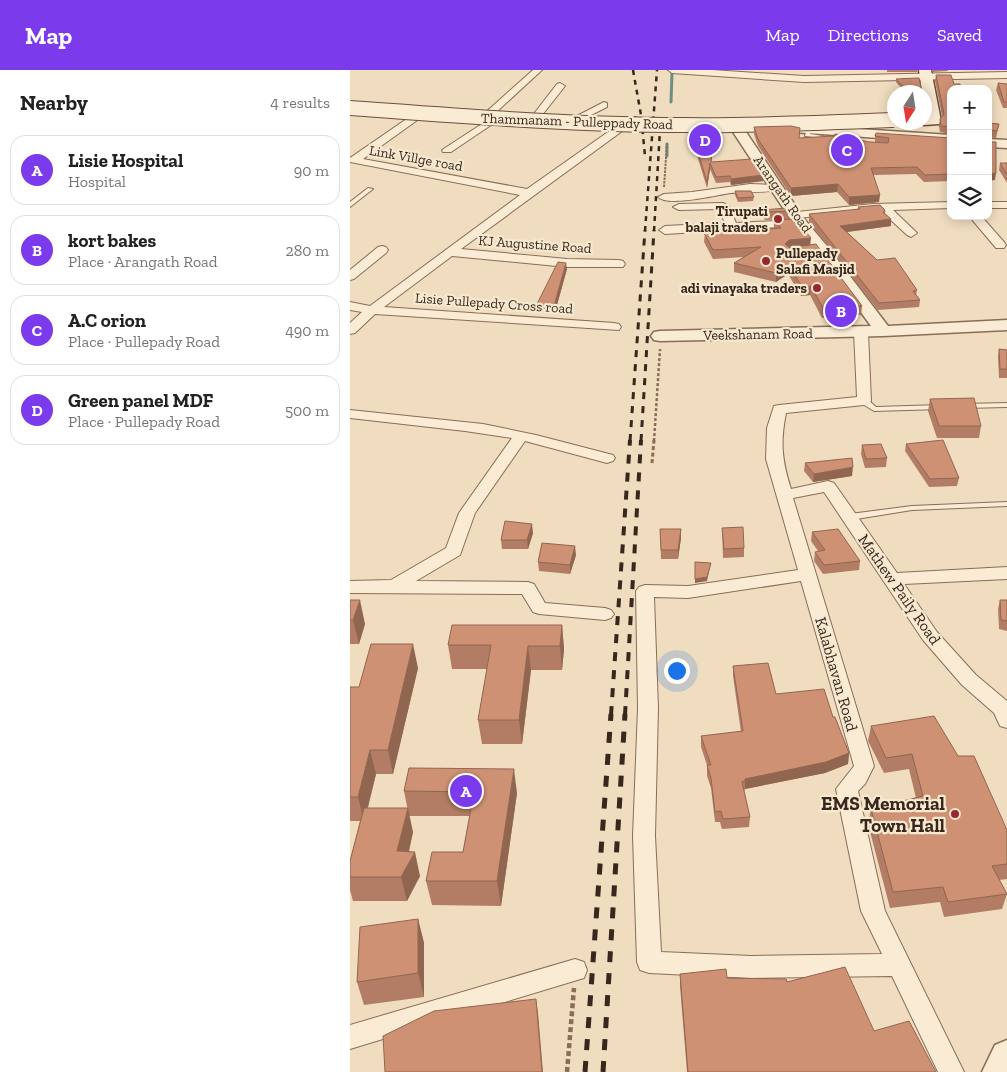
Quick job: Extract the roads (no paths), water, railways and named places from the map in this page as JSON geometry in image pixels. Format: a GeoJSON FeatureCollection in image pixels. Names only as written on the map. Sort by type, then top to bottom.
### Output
{"type":"FeatureCollection","features":[{"type":"Feature","properties":{"kind":"main road","name":"Thammanam - Pulleppady Road"},"geometry":{"type":"LineString","coordinates":[[350,110],[654,125],[788,124],[887,120]]}},
{"type":"Feature","properties":{"kind":"street"},"geometry":{"type":"LineString","coordinates":[[448,150],[490,117],[538,70]]}},
{"type":"Feature","properties":{"kind":"street"},"geometry":{"type":"LineString","coordinates":[[672,70],[804,79],[925,73],[1007,75]]}},
{"type":"Feature","properties":{"kind":"street"},"geometry":{"type":"LineString","coordinates":[[536,117],[560,86]]}},
{"type":"Feature","properties":{"kind":"street"},"geometry":{"type":"LineString","coordinates":[[350,104],[620,129]]}},
{"type":"Feature","properties":{"kind":"street"},"geometry":{"type":"LineString","coordinates":[[578,118],[604,105]]}},
{"type":"Feature","properties":{"kind":"street"},"geometry":{"type":"LineString","coordinates":[[350,110],[418,116],[633,120],[449,252],[372,310],[350,330]]}},
{"type":"Feature","properties":{"kind":"street","name":"Link Villge road"},"geometry":{"type":"LineString","coordinates":[[352,160],[418,116]]}},
{"type":"Feature","properties":{"kind":"street"},"geometry":{"type":"LineString","coordinates":[[932,123],[944,139]]}},
{"type":"Feature","properties":{"kind":"street"},"geometry":{"type":"LineString","coordinates":[[680,128],[808,129],[871,139],[944,139]]}},
{"type":"Feature","properties":{"kind":"street","name":"Arangath Road"},"geometry":{"type":"LineString","coordinates":[[737,129],[798,219],[883,331]]}},
{"type":"Feature","properties":{"kind":"street"},"geometry":{"type":"LineString","coordinates":[[992,143],[1007,144]]}},
{"type":"Feature","properties":{"kind":"street","name":"Link Villge road"},"geometry":{"type":"LineString","coordinates":[[352,160],[529,193]]}},
{"type":"Feature","properties":{"kind":"street"},"geometry":{"type":"LineString","coordinates":[[664,197],[681,198],[728,191],[778,188]]}},
{"type":"Feature","properties":{"kind":"street"},"geometry":{"type":"LineString","coordinates":[[664,230],[732,227],[883,207],[947,205]]}},
{"type":"Feature","properties":{"kind":"street"},"geometry":{"type":"LineString","coordinates":[[992,205],[1007,205]]}},
{"type":"Feature","properties":{"kind":"street"},"geometry":{"type":"LineString","coordinates":[[672,208],[722,206],[732,227]]}},
{"type":"Feature","properties":{"kind":"street"},"geometry":{"type":"LineString","coordinates":[[883,207],[911,233]]}},
{"type":"Feature","properties":{"kind":"street"},"geometry":{"type":"LineString","coordinates":[[978,220],[1000,245]]}},
{"type":"Feature","properties":{"kind":"street"},"geometry":{"type":"LineString","coordinates":[[350,276],[382,250]]}},
{"type":"Feature","properties":{"kind":"street","name":"KJ Augustine Road"},"geometry":{"type":"LineString","coordinates":[[449,252],[567,263],[619,264]]}},
{"type":"Feature","properties":{"kind":"street","name":"Lisie Pullepady Cross road"},"geometry":{"type":"LineString","coordinates":[[350,306],[372,310],[614,327]]}},
{"type":"Feature","properties":{"kind":"street","name":"Veekshanam Road"},"geometry":{"type":"LineString","coordinates":[[660,336],[861,332],[1007,325]]}},
{"type":"Feature","properties":{"kind":"street"},"geometry":{"type":"LineString","coordinates":[[861,332],[864,401]]}},
{"type":"Feature","properties":{"kind":"street","name":"Kalabhavan Road"},"geometry":{"type":"LineString","coordinates":[[864,401],[779,409],[775,428],[774,459],[864,766],[858,778],[847,789],[873,911],[950,1072]]}},
{"type":"Feature","properties":{"kind":"street"},"geometry":{"type":"LineString","coordinates":[[350,414],[394,421],[466,426],[520,436],[607,458]]}},
{"type":"Feature","properties":{"kind":"street"},"geometry":{"type":"LineString","coordinates":[[394,586],[454,551],[467,513],[520,436]]}},
{"type":"Feature","properties":{"kind":"street","name":"Mathew Paily Road"},"geometry":{"type":"LineString","coordinates":[[783,495],[828,486],[930,636],[969,680],[1003,709],[1007,721]]}},
{"type":"Feature","properties":{"kind":"street"},"geometry":{"type":"LineString","coordinates":[[893,579],[1007,573]]}},
{"type":"Feature","properties":{"kind":"street"},"geometry":{"type":"LineString","coordinates":[[807,574],[688,592],[645,591],[648,708],[644,836],[650,962],[751,968],[899,965]]}},
{"type":"Feature","properties":{"kind":"street"},"geometry":{"type":"LineString","coordinates":[[350,587],[528,588],[539,608],[605,614]]}},
{"type":"Feature","properties":{"kind":"street"},"geometry":{"type":"LineString","coordinates":[[350,1037],[575,970]]}},
{"type":"Feature","properties":{"kind":"street"},"geometry":{"type":"LineString","coordinates":[[999,1072],[1007,1056]]}},
{"type":"Feature","properties":{"kind":"lane"},"geometry":{"type":"LineString","coordinates":[[808,129],[808,135],[822,137]]}},
{"type":"Feature","properties":{"kind":"lane"},"geometry":{"type":"LineString","coordinates":[[350,205],[370,189]]}},
{"type":"Feature","properties":{"kind":"lane"},"geometry":{"type":"LineString","coordinates":[[864,401],[874,409],[950,407]]}},
{"type":"Feature","properties":{"kind":"lane"},"geometry":{"type":"LineString","coordinates":[[960,406],[1007,405]]}},
{"type":"Feature","properties":{"kind":"lane"},"geometry":{"type":"LineString","coordinates":[[850,517],[912,508],[1007,504]]}},
{"type":"Feature","properties":{"kind":"waterway"},"geometry":{"type":"LineString","coordinates":[[671,102],[672,72]]}},
{"type":"Feature","properties":{"kind":"waterway"},"geometry":{"type":"LineString","coordinates":[[667,144],[667,156]]}},
{"type":"Feature","properties":{"kind":"railway"},"geometry":{"type":"LineString","coordinates":[[633,70],[641,115],[645,156]]}},
{"type":"Feature","properties":{"kind":"railway"},"geometry":{"type":"LineString","coordinates":[[645,231],[657,70]]}},
{"type":"Feature","properties":{"kind":"railway"},"geometry":{"type":"LineString","coordinates":[[654,231],[660,130]]}},
{"type":"Feature","properties":{"kind":"railway"},"geometry":{"type":"LineString","coordinates":[[630,441],[645,230]]}},
{"type":"Feature","properties":{"kind":"railway"},"geometry":{"type":"LineString","coordinates":[[641,441],[654,230]]}},
{"type":"Feature","properties":{"kind":"railway"},"geometry":{"type":"LineString","coordinates":[[611,715],[630,440]]}},
{"type":"Feature","properties":{"kind":"railway"},"geometry":{"type":"LineString","coordinates":[[625,715],[641,440]]}},
{"type":"Feature","properties":{"kind":"railway"},"geometry":{"type":"LineString","coordinates":[[585,1072],[611,714]]}},
{"type":"Feature","properties":{"kind":"railway"},"geometry":{"type":"LineString","coordinates":[[603,1072],[625,714]]}},
{"type":"Feature","properties":{"kind":"place","name":"Green panel MDF"},"geometry":{"type":"Point","coordinates":[705,140]}},
{"type":"Feature","properties":{"kind":"place","name":"A.C orion"},"geometry":{"type":"Point","coordinates":[847,150]}},
{"type":"Feature","properties":{"kind":"place","name":"Tirupati balaji traders"},"geometry":{"type":"Point","coordinates":[778,219]}},
{"type":"Feature","properties":{"kind":"place","name":"Pullepady Salafi Masjid"},"geometry":{"type":"Point","coordinates":[766,261]}},
{"type":"Feature","properties":{"kind":"place","name":"adi vinayaka traders"},"geometry":{"type":"Point","coordinates":[817,288]}},
{"type":"Feature","properties":{"kind":"place","name":"kort bakes"},"geometry":{"type":"Point","coordinates":[841,311]}},
{"type":"Feature","properties":{"kind":"place","name":"Lisie Hospital"},"geometry":{"type":"Point","coordinates":[466,791]}},
{"type":"Feature","properties":{"kind":"place","name":"EMS Memorial Town Hall"},"geometry":{"type":"Point","coordinates":[955,814]}}]}
